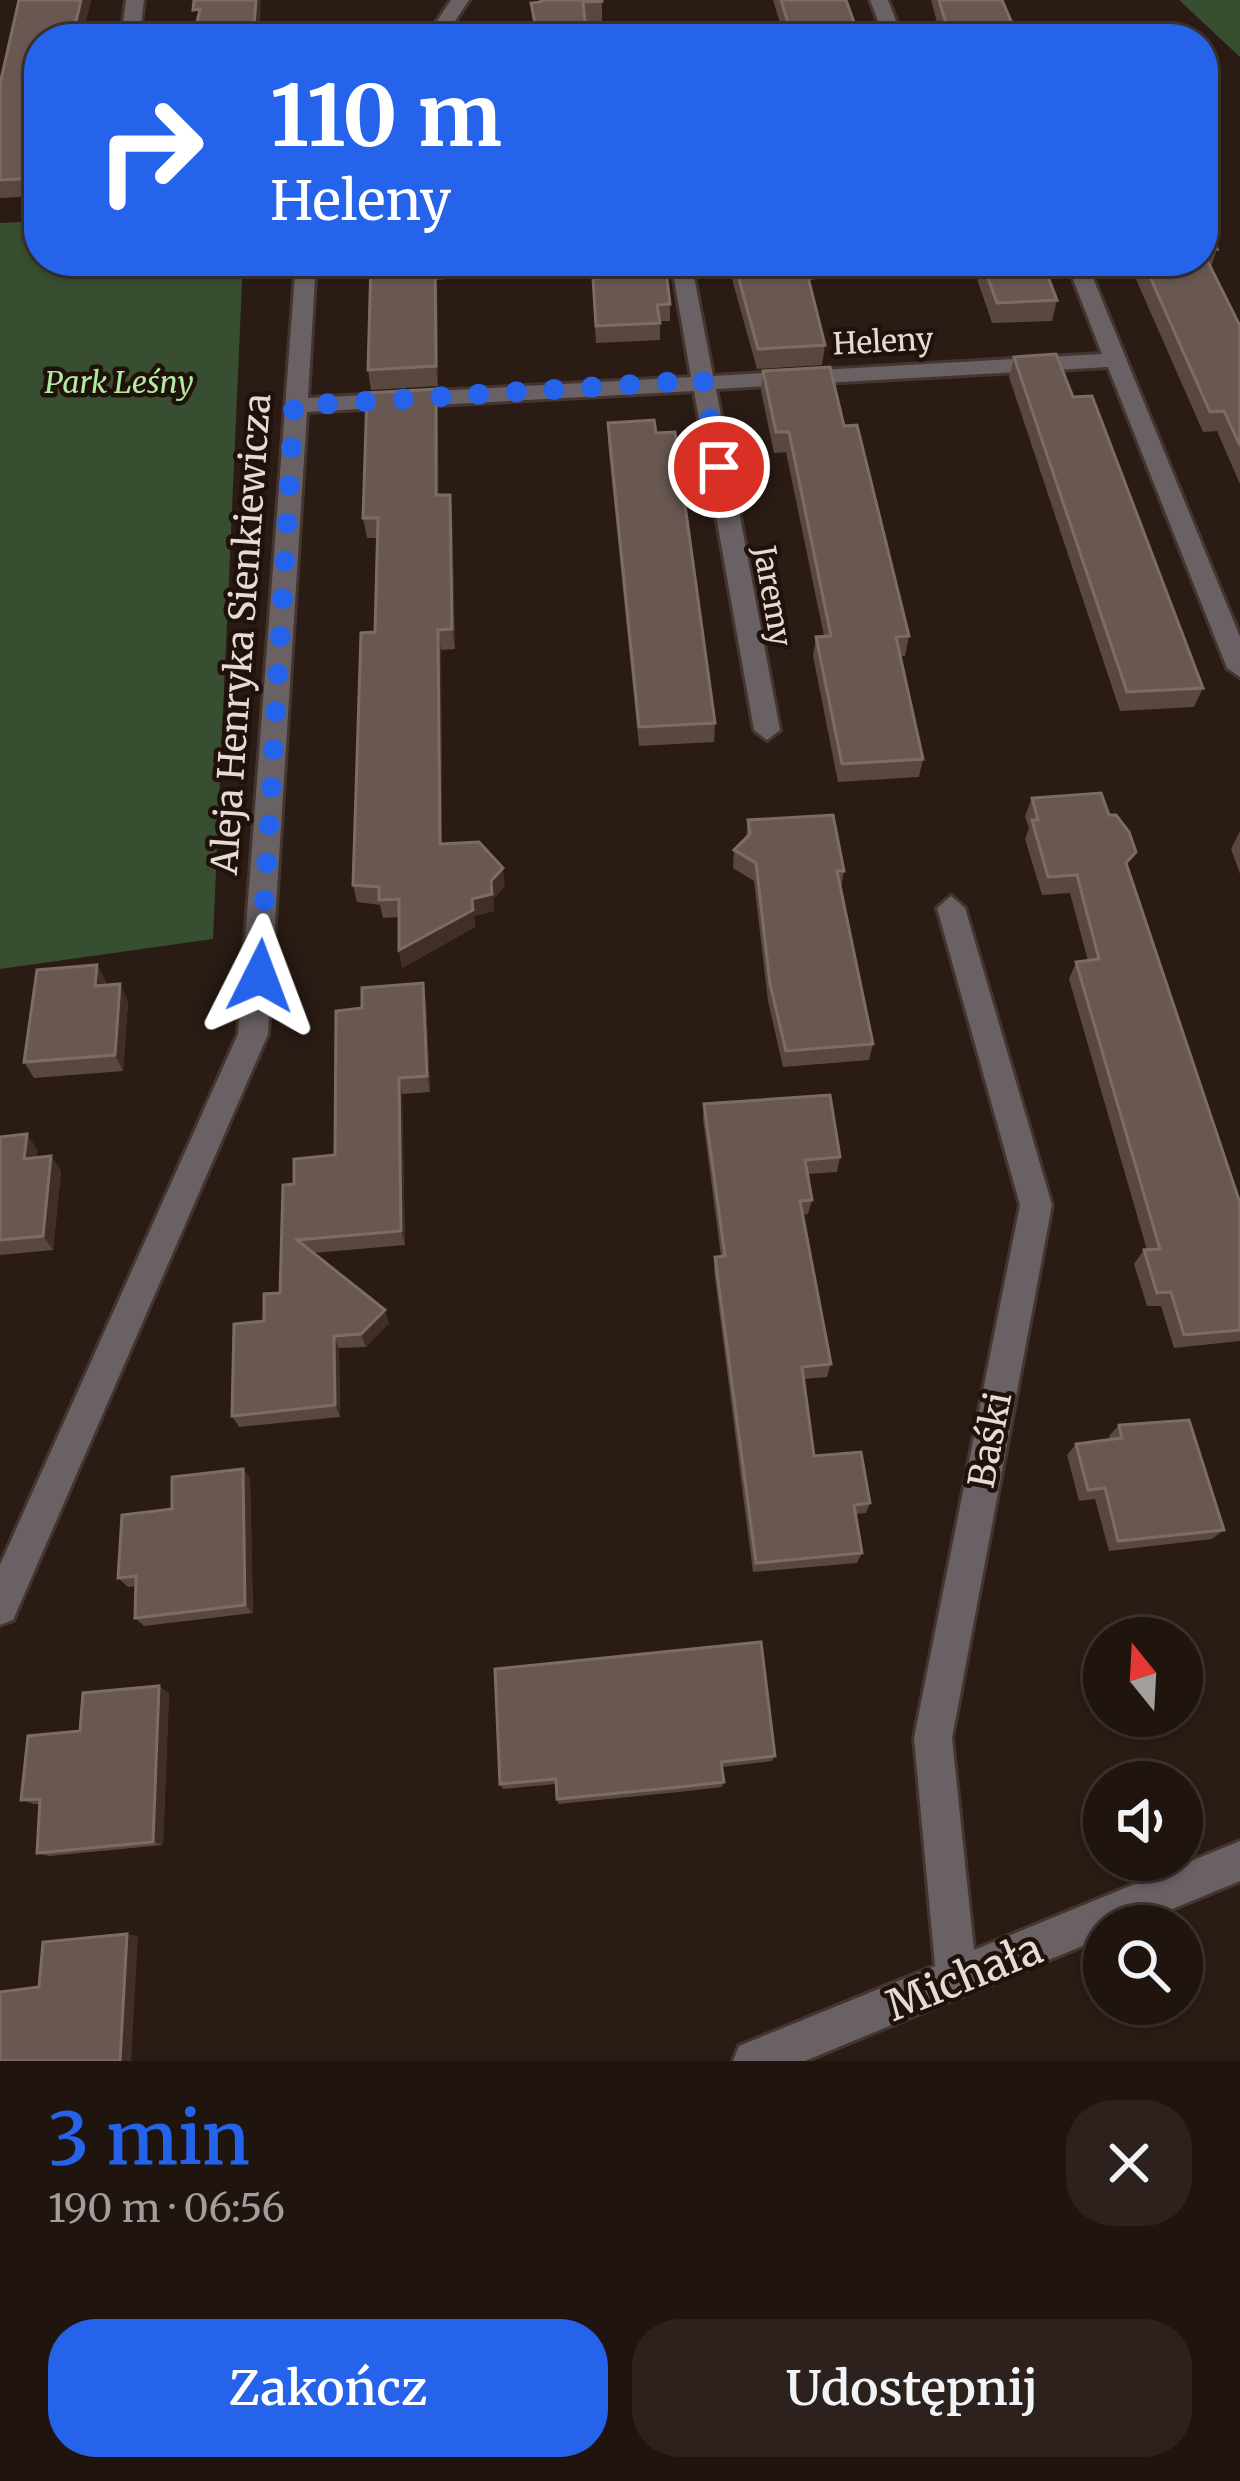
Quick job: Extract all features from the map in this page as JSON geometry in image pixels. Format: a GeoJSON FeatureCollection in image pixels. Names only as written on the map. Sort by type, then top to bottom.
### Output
{"type":"FeatureCollection","features":[{"type":"Feature","properties":{"kind":"street","name":"Aleja Henryka Sienkiewicza"},"geometry":{"type":"LineString","coordinates":[[0,1607],[253,1034],[304,276]]}},
{"type":"Feature","properties":{"kind":"street","name":"Jaremy"},"geometry":{"type":"LineString","coordinates":[[684,276],[767,730]]}},
{"type":"Feature","properties":{"kind":"street"},"geometry":{"type":"LineString","coordinates":[[1082,276],[1240,668]]}},
{"type":"Feature","properties":{"kind":"street","name":"Heleny"},"geometry":{"type":"LineString","coordinates":[[294,406],[703,380],[1116,361]]}},
{"type":"Feature","properties":{"kind":"street","name":"Baśki"},"geometry":{"type":"LineString","coordinates":[[951,908],[1036,1204],[932,1738],[957,1981]]}},
{"type":"Feature","properties":{"kind":"street","name":"Michała"},"geometry":{"type":"LineString","coordinates":[[754,2061],[1240,1861]]}},
{"type":"Feature","properties":{"kind":"green space"},"geometry":{"type":"Polygon","coordinates":[[[1179,0],[1240,0],[1240,57],[1218,36],[1218,24],[1205,24],[1179,0]]]}},
{"type":"Feature","properties":{"kind":"green space","name":"Park Leśny"},"geometry":{"type":"Polygon","coordinates":[[[24,222],[24,276],[242,276],[213,939],[0,969],[0,223],[24,222]]]}},
{"type":"Feature","properties":{"kind":"building"},"geometry":{"type":"Polygon","coordinates":[[[19,0],[81,0],[75,24],[24,24],[24,179],[0,180],[0,84],[19,0]]]}},
{"type":"Feature","properties":{"kind":"building"},"geometry":{"type":"Polygon","coordinates":[[[194,0],[256,0],[254,24],[196,24],[200,9],[193,10],[194,0]]]}},
{"type":"Feature","properties":{"kind":"building"},"geometry":{"type":"Polygon","coordinates":[[[602,0],[583,2],[585,24],[535,24],[531,3],[602,0]]]}},
{"type":"Feature","properties":{"kind":"building"},"geometry":{"type":"Polygon","coordinates":[[[781,0],[846,0],[855,24],[788,24],[781,0]]]}},
{"type":"Feature","properties":{"kind":"building"},"geometry":{"type":"Polygon","coordinates":[[[939,0],[1002,0],[1012,24],[946,24],[939,0]]]}},
{"type":"Feature","properties":{"kind":"building"},"geometry":{"type":"Polygon","coordinates":[[[371,276],[435,276],[436,366],[368,370],[371,276]]]}},
{"type":"Feature","properties":{"kind":"building"},"geometry":{"type":"Polygon","coordinates":[[[667,276],[670,304],[657,305],[660,323],[596,326],[593,278],[667,276]]]}},
{"type":"Feature","properties":{"kind":"building"},"geometry":{"type":"Polygon","coordinates":[[[738,276],[808,276],[825,345],[758,349],[738,276]]]}},
{"type":"Feature","properties":{"kind":"building"},"geometry":{"type":"Polygon","coordinates":[[[987,276],[1048,276],[1057,300],[997,303],[987,276]]]}},
{"type":"Feature","properties":{"kind":"building"},"geometry":{"type":"Polygon","coordinates":[[[1150,276],[1215,276],[1240,326],[1240,446],[1224,411],[1210,412],[1150,276]]]}},
{"type":"Feature","properties":{"kind":"building"},"geometry":{"type":"Polygon","coordinates":[[[1056,354],[1073,397],[1092,396],[1203,688],[1127,692],[1014,357],[1056,354]]]}},
{"type":"Feature","properties":{"kind":"building"},"geometry":{"type":"Polygon","coordinates":[[[830,367],[844,426],[857,425],[909,636],[896,637],[923,759],[842,764],[816,637],[831,636],[789,432],[776,432],[763,371],[830,367]]]}},
{"type":"Feature","properties":{"kind":"building"},"geometry":{"type":"Polygon","coordinates":[[[436,389],[436,495],[450,495],[452,629],[438,630],[440,844],[479,842],[503,868],[491,881],[492,894],[472,899],[473,910],[399,950],[399,899],[379,900],[379,887],[353,885],[361,633],[375,632],[378,518],[363,518],[367,393],[436,389]]]}},
{"type":"Feature","properties":{"kind":"building"},"geometry":{"type":"Polygon","coordinates":[[[654,420],[656,433],[675,432],[715,723],[639,727],[608,423],[654,420]]]}},
{"type":"Feature","properties":{"kind":"building"},"geometry":{"type":"Polygon","coordinates":[[[1101,793],[1109,815],[1116,815],[1129,832],[1136,852],[1126,863],[1240,1203],[1240,1330],[1184,1335],[1171,1292],[1157,1293],[1144,1250],[1160,1249],[1076,962],[1099,959],[1077,875],[1048,877],[1032,820],[1038,820],[1032,798],[1101,793]]]}},
{"type":"Feature","properties":{"kind":"building"},"geometry":{"type":"Polygon","coordinates":[[[833,815],[844,871],[837,871],[873,1044],[786,1051],[770,984],[756,863],[734,850],[750,834],[748,820],[833,815]]]}},
{"type":"Feature","properties":{"kind":"building"},"geometry":{"type":"Polygon","coordinates":[[[97,965],[95,986],[120,984],[115,1055],[24,1062],[37,970],[97,965]]]}},
{"type":"Feature","properties":{"kind":"building"},"geometry":{"type":"Polygon","coordinates":[[[423,983],[427,1076],[399,1078],[401,1231],[297,1240],[385,1310],[361,1334],[334,1336],[335,1405],[232,1416],[234,1324],[264,1321],[264,1294],[280,1293],[283,1185],[294,1184],[294,1159],[335,1155],[336,1011],[362,1008],[362,988],[423,983]]]}},
{"type":"Feature","properties":{"kind":"building"},"geometry":{"type":"Polygon","coordinates":[[[830,1095],[840,1157],[805,1160],[812,1200],[800,1201],[831,1364],[802,1367],[814,1456],[861,1452],[870,1503],[854,1505],[862,1553],[756,1563],[715,1257],[725,1256],[704,1104],[830,1095]]]}},
{"type":"Feature","properties":{"kind":"building"},"geometry":{"type":"Polygon","coordinates":[[[27,1134],[24,1159],[51,1156],[43,1236],[0,1240],[0,1137],[27,1134]]]}},
{"type":"Feature","properties":{"kind":"building"},"geometry":{"type":"Polygon","coordinates":[[[1189,1420],[1224,1530],[1118,1541],[1105,1488],[1088,1490],[1076,1444],[1122,1438],[1119,1425],[1189,1420]]]}},
{"type":"Feature","properties":{"kind":"building"},"geometry":{"type":"Polygon","coordinates":[[[243,1469],[245,1605],[135,1618],[136,1576],[118,1578],[122,1515],[172,1509],[172,1477],[243,1469]]]}},
{"type":"Feature","properties":{"kind":"building"},"geometry":{"type":"Polygon","coordinates":[[[761,1642],[775,1756],[721,1762],[724,1782],[680,1787],[557,1799],[556,1779],[500,1784],[495,1669],[761,1642]]]}},
{"type":"Feature","properties":{"kind":"building"},"geometry":{"type":"Polygon","coordinates":[[[159,1686],[153,1842],[37,1853],[40,1799],[21,1800],[28,1736],[80,1731],[83,1693],[159,1686]]]}},
{"type":"Feature","properties":{"kind":"building"},"geometry":{"type":"Polygon","coordinates":[[[127,1934],[120,2061],[0,2061],[0,1992],[39,1987],[43,1942],[127,1934]]]}},
{"type":"Feature","properties":{"kind":"route"},"geometry":{"type":"LineString","coordinates":[[260,976],[294,406],[703,380],[719,467]]}}]}
